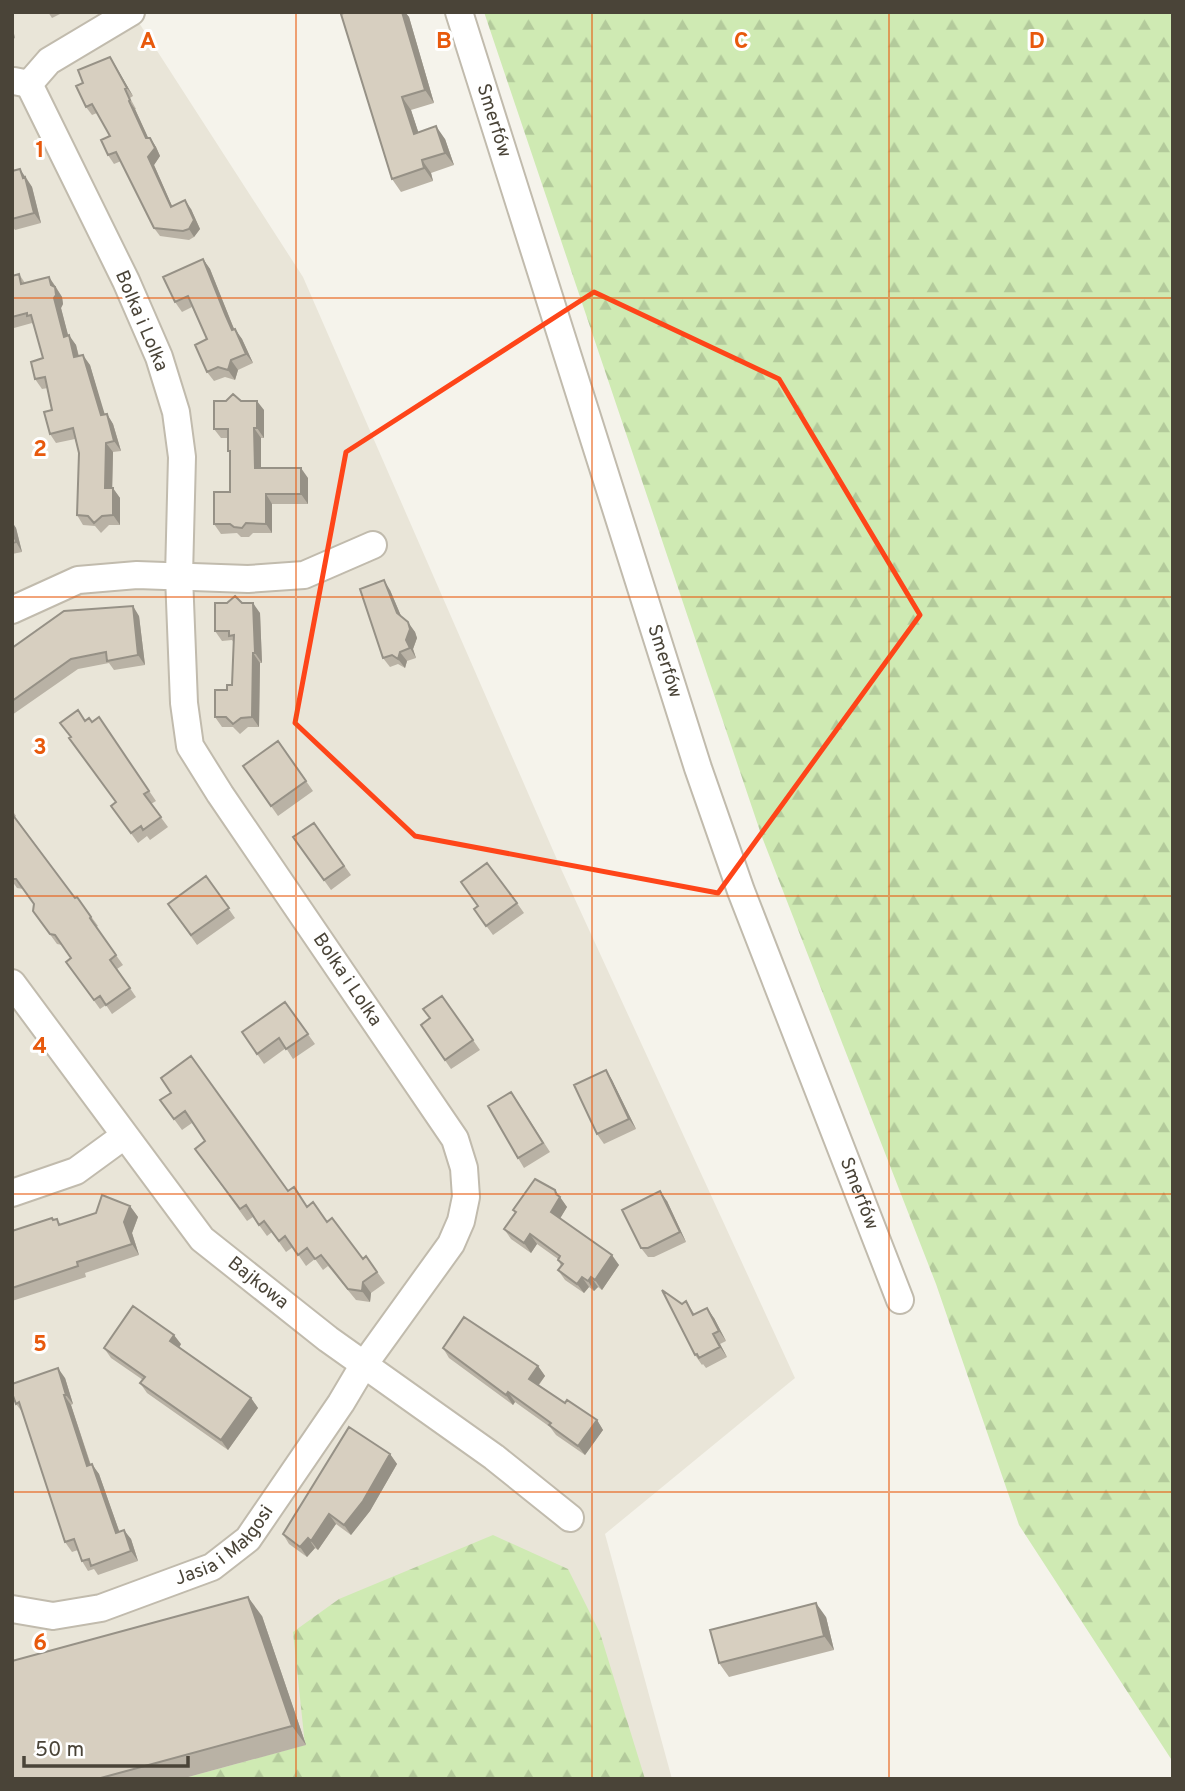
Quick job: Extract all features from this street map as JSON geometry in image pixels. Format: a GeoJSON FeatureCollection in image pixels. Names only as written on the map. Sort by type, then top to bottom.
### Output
{"type":"FeatureCollection","features":[{"type":"Feature","properties":{"kind":"street","name":"Bolka i Lolka"},"geometry":{"type":"LineString","coordinates":[[131,12],[49,61],[21,83],[126,281],[159,356],[176,412],[182,457],[179,576],[184,703],[190,746],[219,794],[455,1139],[464,1168],[467,1197],[451,1244],[363,1366]]}},
{"type":"Feature","properties":{"kind":"street","name":"Smerfów"},"geometry":{"type":"LineString","coordinates":[[459,12],[698,768],[741,891],[900,1300]]}},
{"type":"Feature","properties":{"kind":"street"},"geometry":{"type":"LineString","coordinates":[[12,610],[78,580],[137,575],[248,579],[304,575],[373,545]]}},
{"type":"Feature","properties":{"kind":"street","name":"Bajkowa"},"geometry":{"type":"LineString","coordinates":[[12,983],[202,1239],[363,1366],[494,1457],[570,1518]]}},
{"type":"Feature","properties":{"kind":"street"},"geometry":{"type":"LineString","coordinates":[[12,1193],[76,1171],[124,1136]]}},
{"type":"Feature","properties":{"kind":"street","name":"Jasia i Małgosi"},"geometry":{"type":"LineString","coordinates":[[12,1609],[53,1616],[102,1608],[212,1567],[248,1539],[341,1403],[363,1366]]}},
{"type":"Feature","properties":{"kind":"highlighted area"},"geometry":{"type":"Polygon","coordinates":[[[594,292],[779,379],[920,615],[718,893],[415,836],[295,723],[346,452],[594,292]]]}},
{"type":"Feature","properties":{"kind":"shaded area"},"geometry":{"type":"Polygon","coordinates":[[[12,12],[132,12],[303,277],[562,871],[795,1378],[605,1534],[672,1779],[12,1779],[12,12]]]}},
{"type":"Feature","properties":{"kind":"green space"},"geometry":{"type":"Polygon","coordinates":[[[484,12],[1173,12],[1173,1762],[1019,1525],[936,1284],[762,837],[484,12]]]}},
{"type":"Feature","properties":{"kind":"green space"},"geometry":{"type":"Polygon","coordinates":[[[493,1535],[568,1569],[600,1633],[645,1779],[181,1779],[305,1745],[293,1632],[339,1599],[493,1535]]]}},
{"type":"Feature","properties":{"kind":"building"},"geometry":{"type":"Polygon","coordinates":[[[402,12],[425,90],[402,97],[414,134],[436,126],[445,153],[422,160],[424,168],[392,179],[341,14],[402,12]]]}},
{"type":"Feature","properties":{"kind":"building"},"geometry":{"type":"Polygon","coordinates":[[[110,57],[127,88],[125,89],[129,101],[146,138],[150,138],[155,148],[148,157],[171,207],[185,200],[194,220],[189,229],[183,231],[154,228],[116,152],[108,155],[101,140],[110,136],[92,104],[86,107],[76,86],[83,83],[78,70],[110,57]]]}},
{"type":"Feature","properties":{"kind":"building"},"geometry":{"type":"Polygon","coordinates":[[[20,169],[23,178],[25,177],[34,213],[12,219],[12,171],[20,169]]]}},
{"type":"Feature","properties":{"kind":"building"},"geometry":{"type":"Polygon","coordinates":[[[203,259],[232,330],[235,329],[246,354],[231,360],[228,370],[218,367],[207,372],[195,345],[207,339],[188,296],[175,302],[163,277],[203,259]]]}},
{"type":"Feature","properties":{"kind":"building"},"geometry":{"type":"Polygon","coordinates":[[[19,274],[21,284],[49,277],[51,285],[55,287],[54,298],[64,337],[69,335],[74,357],[83,355],[101,415],[107,414],[114,441],[106,443],[105,488],[113,488],[113,515],[102,516],[94,523],[88,516],[77,515],[79,453],[73,428],[50,434],[44,412],[52,410],[45,377],[35,379],[31,362],[43,358],[31,315],[27,316],[27,313],[12,317],[12,276],[19,274]]]}},
{"type":"Feature","properties":{"kind":"building"},"geometry":{"type":"Polygon","coordinates":[[[233,394],[241,401],[257,401],[257,428],[254,428],[255,468],[301,468],[301,494],[266,494],[266,524],[246,523],[242,528],[230,524],[214,524],[214,492],[230,492],[230,451],[228,429],[214,429],[214,401],[226,401],[233,394]]]}},
{"type":"Feature","properties":{"kind":"building"},"geometry":{"type":"Polygon","coordinates":[[[384,580],[397,613],[408,622],[410,629],[406,640],[410,648],[400,652],[398,659],[392,655],[383,658],[360,589],[384,580]]]}},
{"type":"Feature","properties":{"kind":"building"},"geometry":{"type":"Polygon","coordinates":[[[235,596],[242,603],[253,603],[255,653],[252,717],[241,718],[233,724],[226,717],[215,717],[215,690],[227,690],[227,685],[232,685],[234,635],[229,636],[229,631],[215,631],[215,603],[227,603],[235,596]]]}},
{"type":"Feature","properties":{"kind":"building"},"geometry":{"type":"Polygon","coordinates":[[[133,606],[138,655],[107,661],[106,652],[71,659],[12,701],[12,648],[64,611],[133,606]]]}},
{"type":"Feature","properties":{"kind":"building"},"geometry":{"type":"Polygon","coordinates":[[[78,710],[85,721],[89,718],[92,722],[99,717],[149,791],[144,794],[161,817],[143,830],[141,826],[131,833],[111,806],[116,802],[60,723],[78,710]]]}},
{"type":"Feature","properties":{"kind":"building"},"geometry":{"type":"Polygon","coordinates":[[[278,741],[306,781],[271,806],[243,766],[278,741]]]}},
{"type":"Feature","properties":{"kind":"building"},"geometry":{"type":"Polygon","coordinates":[[[12,814],[75,898],[77,897],[116,955],[110,960],[130,988],[106,1005],[100,996],[94,1000],[66,962],[71,958],[33,911],[34,904],[16,879],[12,879],[12,814]]]}},
{"type":"Feature","properties":{"kind":"building"},"geometry":{"type":"Polygon","coordinates":[[[314,823],[344,866],[324,880],[293,837],[314,823]]]}},
{"type":"Feature","properties":{"kind":"building"},"geometry":{"type":"Polygon","coordinates":[[[487,863],[517,903],[486,926],[474,909],[478,906],[461,882],[487,863]]]}},
{"type":"Feature","properties":{"kind":"building"},"geometry":{"type":"Polygon","coordinates":[[[206,876],[229,908],[191,935],[168,904],[206,876]]]}},
{"type":"Feature","properties":{"kind":"building"},"geometry":{"type":"Polygon","coordinates":[[[442,996],[473,1040],[445,1060],[421,1025],[430,1018],[423,1009],[442,996]]]}},
{"type":"Feature","properties":{"kind":"building"},"geometry":{"type":"Polygon","coordinates":[[[285,1002],[308,1034],[286,1049],[279,1038],[257,1054],[242,1032],[285,1002]]]}},
{"type":"Feature","properties":{"kind":"building"},"geometry":{"type":"Polygon","coordinates":[[[191,1056],[288,1191],[294,1187],[307,1207],[313,1202],[327,1222],[332,1218],[363,1259],[366,1256],[377,1272],[363,1282],[362,1291],[348,1289],[321,1255],[315,1259],[307,1248],[298,1255],[285,1236],[279,1241],[264,1221],[259,1225],[246,1205],[240,1209],[195,1149],[205,1141],[185,1111],[174,1119],[160,1100],[171,1093],[161,1078],[191,1056]]]}},
{"type":"Feature","properties":{"kind":"building"},"geometry":{"type":"Polygon","coordinates":[[[606,1070],[629,1119],[597,1134],[574,1085],[606,1070]]]}},
{"type":"Feature","properties":{"kind":"building"},"geometry":{"type":"Polygon","coordinates":[[[511,1092],[543,1143],[518,1158],[488,1106],[511,1092]]]}},
{"type":"Feature","properties":{"kind":"building"},"geometry":{"type":"Polygon","coordinates":[[[535,1179],[555,1190],[560,1197],[551,1212],[612,1255],[595,1280],[591,1277],[588,1281],[582,1277],[577,1284],[558,1270],[563,1264],[558,1260],[560,1256],[530,1234],[524,1243],[504,1229],[516,1212],[513,1210],[535,1179]]]}},
{"type":"Feature","properties":{"kind":"building"},"geometry":{"type":"Polygon","coordinates":[[[660,1191],[680,1232],[648,1248],[641,1248],[622,1210],[660,1191]]]}},
{"type":"Feature","properties":{"kind":"building"},"geometry":{"type":"Polygon","coordinates":[[[102,1195],[130,1206],[124,1222],[132,1244],[12,1288],[12,1231],[52,1218],[57,1219],[59,1225],[96,1213],[102,1195]]]}},
{"type":"Feature","properties":{"kind":"building"},"geometry":{"type":"Polygon","coordinates":[[[662,1290],[682,1304],[686,1301],[693,1315],[707,1308],[719,1331],[713,1334],[720,1347],[699,1358],[695,1355],[662,1290]]]}},
{"type":"Feature","properties":{"kind":"building"},"geometry":{"type":"Polygon","coordinates":[[[133,1306],[174,1335],[170,1341],[251,1398],[221,1440],[140,1383],[145,1377],[104,1348],[133,1306]]]}},
{"type":"Feature","properties":{"kind":"building"},"geometry":{"type":"Polygon","coordinates":[[[464,1317],[538,1366],[529,1379],[597,1420],[578,1446],[549,1425],[551,1423],[508,1392],[506,1395],[443,1348],[464,1317]]]}},
{"type":"Feature","properties":{"kind":"building"},"geometry":{"type":"Polygon","coordinates":[[[58,1368],[87,1466],[92,1464],[116,1533],[124,1530],[131,1551],[91,1566],[89,1559],[82,1561],[74,1539],[65,1542],[19,1402],[16,1404],[12,1393],[12,1384],[58,1368]]]}},
{"type":"Feature","properties":{"kind":"building"},"geometry":{"type":"Polygon","coordinates":[[[349,1427],[390,1454],[363,1501],[344,1525],[329,1514],[311,1541],[308,1538],[300,1547],[283,1534],[349,1427]]]}},
{"type":"Feature","properties":{"kind":"building"},"geometry":{"type":"Polygon","coordinates":[[[248,1597],[292,1726],[97,1779],[12,1779],[12,1661],[248,1597]]]}},
{"type":"Feature","properties":{"kind":"building"},"geometry":{"type":"Polygon","coordinates":[[[816,1603],[824,1636],[719,1663],[710,1630],[816,1603]]]}}]}
